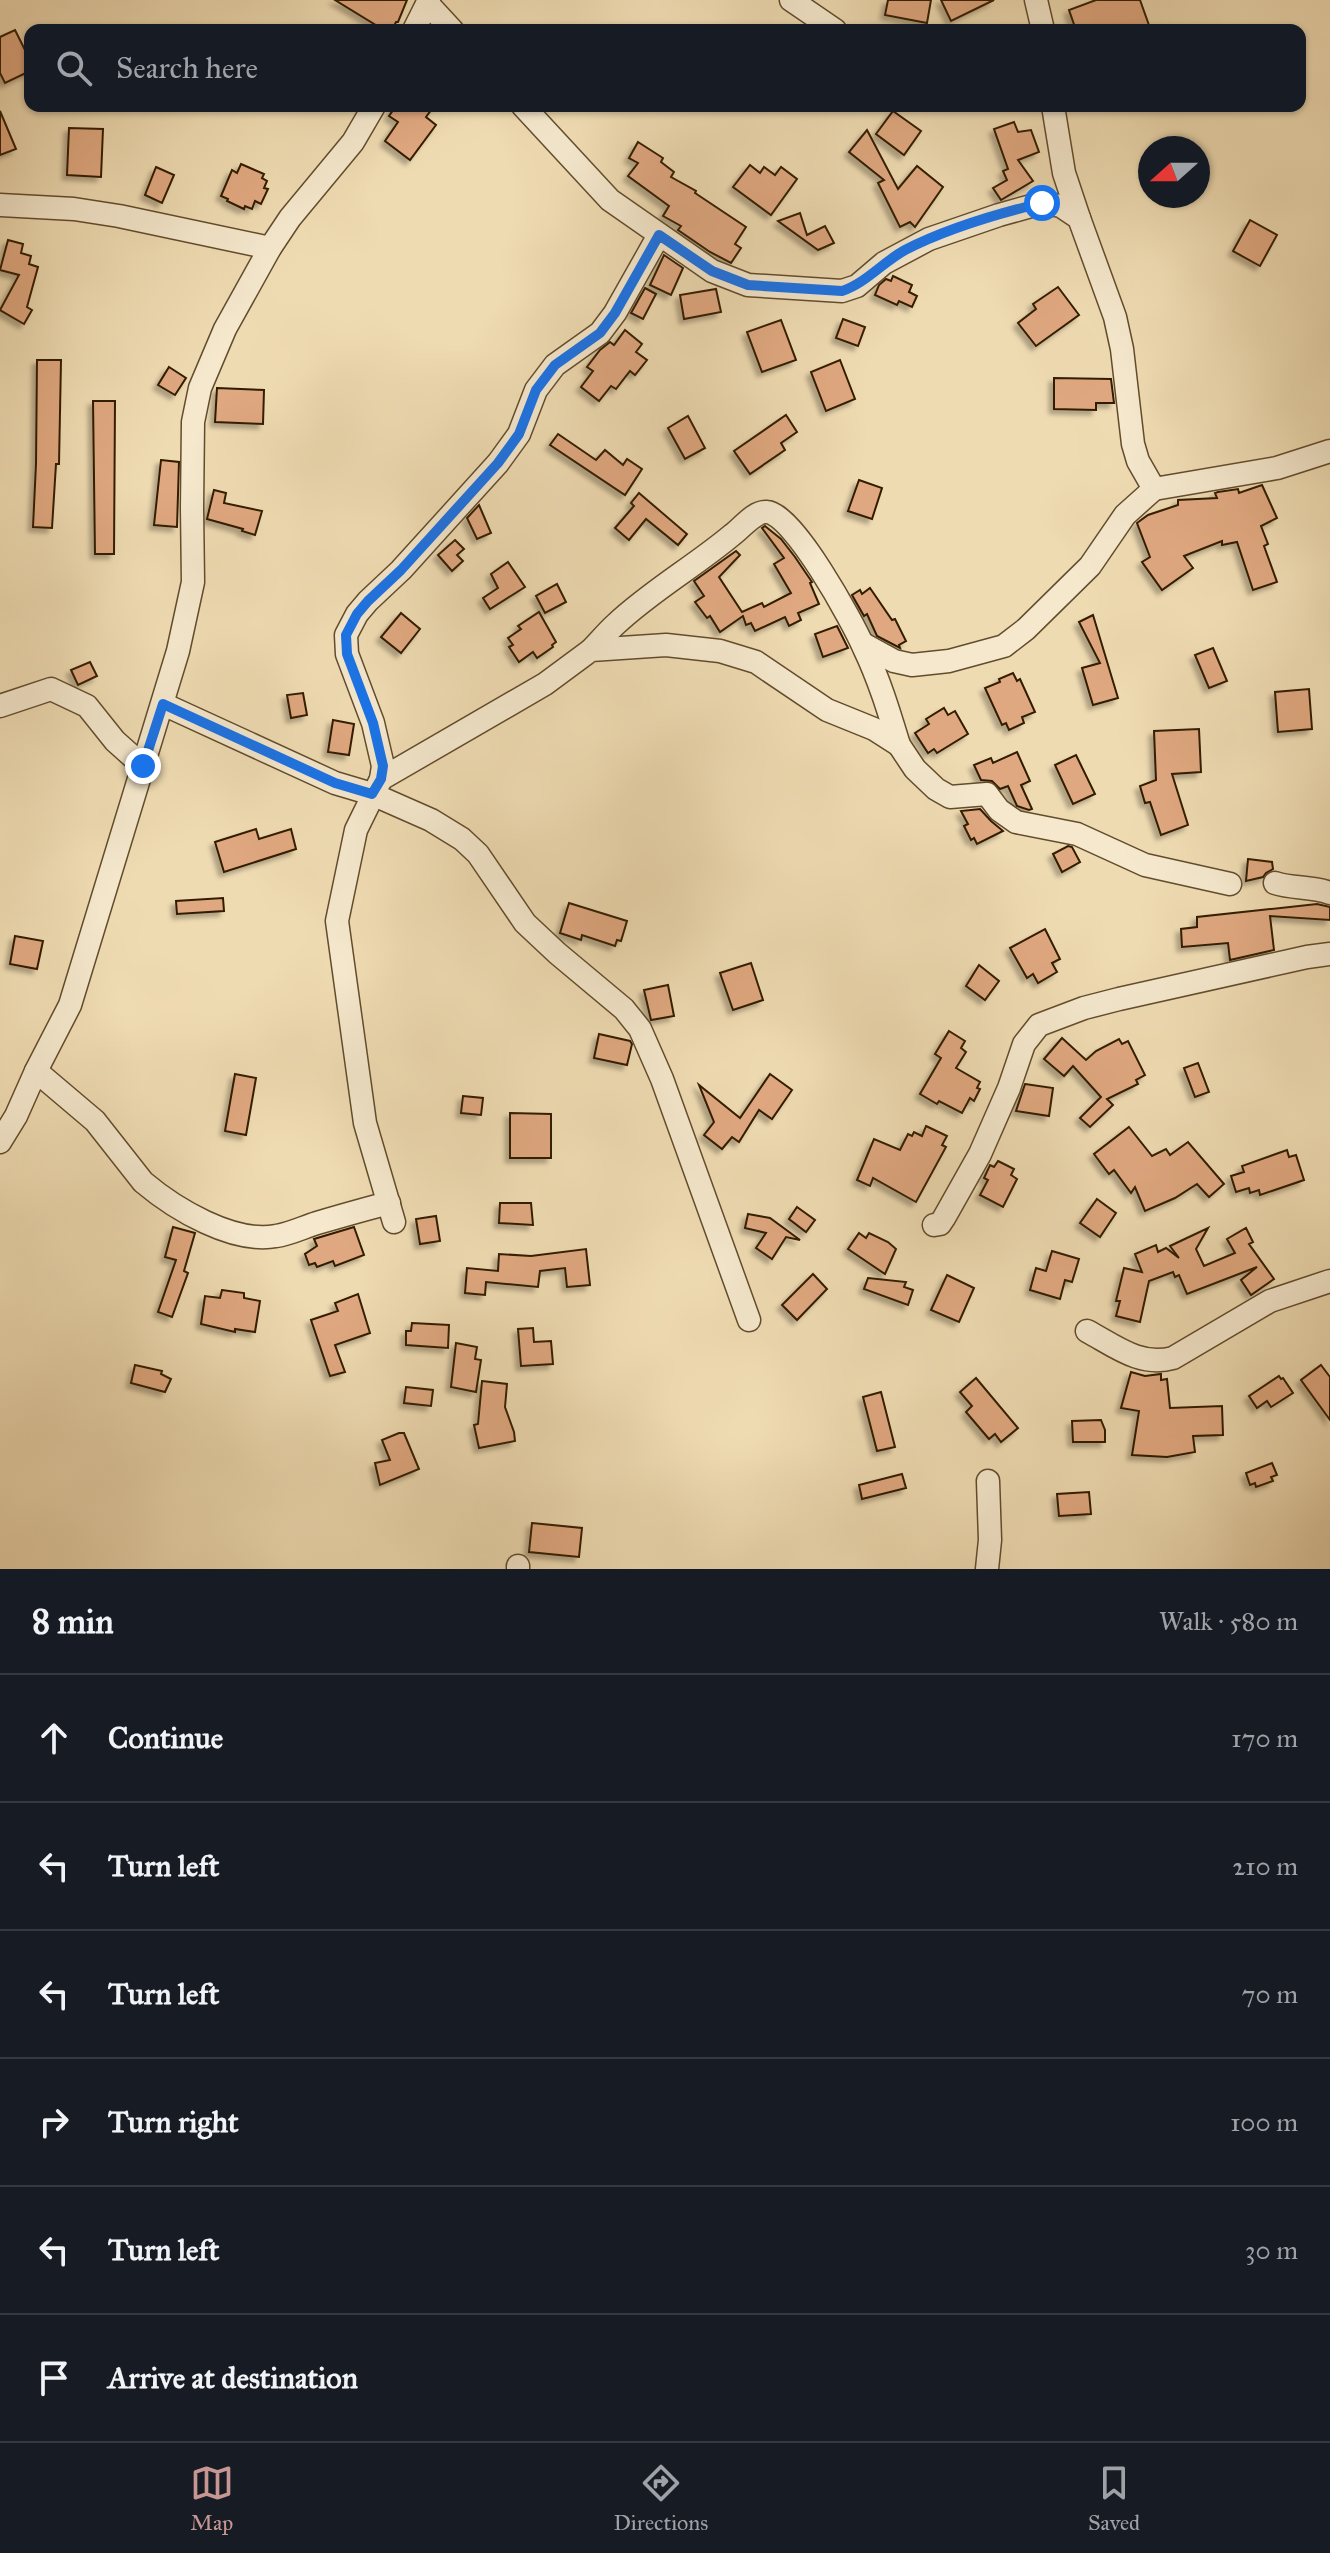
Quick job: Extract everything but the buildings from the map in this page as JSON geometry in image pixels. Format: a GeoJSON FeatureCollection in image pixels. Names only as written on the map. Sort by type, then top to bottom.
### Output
{"type":"FeatureCollection","features":[{"type":"Feature","properties":{"kind":"street"},"geometry":{"type":"LineString","coordinates":[[791,0],[826,24]]}},
{"type":"Feature","properties":{"kind":"street"},"geometry":{"type":"LineString","coordinates":[[1036,0],[1042,24]]}},
{"type":"Feature","properties":{"kind":"street"},"geometry":{"type":"LineString","coordinates":[[417,24],[428,2],[447,24]]}},
{"type":"Feature","properties":{"kind":"street"},"geometry":{"type":"LineString","coordinates":[[0,1142],[16,1116],[70,1005],[178,651],[193,582],[195,405],[200,388],[225,329],[270,248],[290,218],[353,142],[370,112]]}},
{"type":"Feature","properties":{"kind":"street"},"geometry":{"type":"LineString","coordinates":[[529,112],[610,200],[712,271],[748,285],[842,291],[857,286],[884,263],[906,250],[963,226],[1042,203],[1061,206],[1079,218]]}},
{"type":"Feature","properties":{"kind":"street"},"geometry":{"type":"LineString","coordinates":[[1054,112],[1064,173],[1115,317],[1122,349],[1133,444],[1138,461],[1154,489]]}},
{"type":"Feature","properties":{"kind":"street"},"geometry":{"type":"LineString","coordinates":[[0,205],[74,209],[119,216],[270,248]]}},
{"type":"Feature","properties":{"kind":"street"},"geometry":{"type":"LineString","coordinates":[[36,1071],[95,1121],[143,1182],[170,1202],[231,1234],[276,1236],[391,1212],[365,1123],[337,921],[356,830],[383,766],[373,723],[347,654],[346,635],[368,601],[401,570],[498,463],[519,434],[536,390],[555,365],[600,333],[615,313],[659,235]]}},
{"type":"Feature","properties":{"kind":"street"},"geometry":{"type":"LineString","coordinates":[[863,644],[894,661],[912,665],[949,661],[1004,646],[1026,629],[1090,566],[1125,515],[1154,489],[1277,468],[1330,451]]}},
{"type":"Feature","properties":{"kind":"street"},"geometry":{"type":"LineString","coordinates":[[377,786],[534,691],[591,650],[617,623],[759,513],[769,512],[779,516],[794,531],[830,584],[863,644],[886,700],[899,745],[915,769],[936,789],[950,797],[987,794],[999,810],[1016,822],[1077,834],[1145,865],[1230,884]]}},
{"type":"Feature","properties":{"kind":"street"},"geometry":{"type":"LineString","coordinates":[[591,650],[666,645],[720,651],[756,662],[827,710],[874,729],[899,745]]}},
{"type":"Feature","properties":{"kind":"street"},"geometry":{"type":"LineString","coordinates":[[0,706],[51,689],[87,706],[115,741],[143,766]]}},
{"type":"Feature","properties":{"kind":"street"},"geometry":{"type":"LineString","coordinates":[[163,704],[335,783],[377,786],[462,839],[478,854],[525,923],[624,1009],[640,1029],[662,1079],[749,1320]]}},
{"type":"Feature","properties":{"kind":"street"},"geometry":{"type":"LineString","coordinates":[[1275,883],[1289,888],[1318,889],[1330,893]]}},
{"type":"Feature","properties":{"kind":"street"},"geometry":{"type":"LineString","coordinates":[[934,1225],[940,1224],[944,1218],[980,1154],[1009,1088],[1024,1044],[1039,1025],[1074,1011],[1119,999],[1330,954]]}},
{"type":"Feature","properties":{"kind":"street"},"geometry":{"type":"LineString","coordinates":[[1087,1331],[1136,1358],[1159,1362],[1173,1358],[1270,1301],[1330,1281]]}},
{"type":"Feature","properties":{"kind":"street"},"geometry":{"type":"LineString","coordinates":[[987,1569],[990,1540],[988,1481]]}},
{"type":"Feature","properties":{"kind":"route"},"geometry":{"type":"LineString","coordinates":[[143,766],[163,704],[335,783],[372,794],[381,779],[383,766],[373,723],[347,654],[346,635],[368,601],[401,570],[498,463],[519,434],[536,390],[555,365],[600,333],[615,313],[659,235],[712,271],[731,280],[748,285],[842,291],[857,286],[884,263],[929,239],[1042,203]]}}]}
